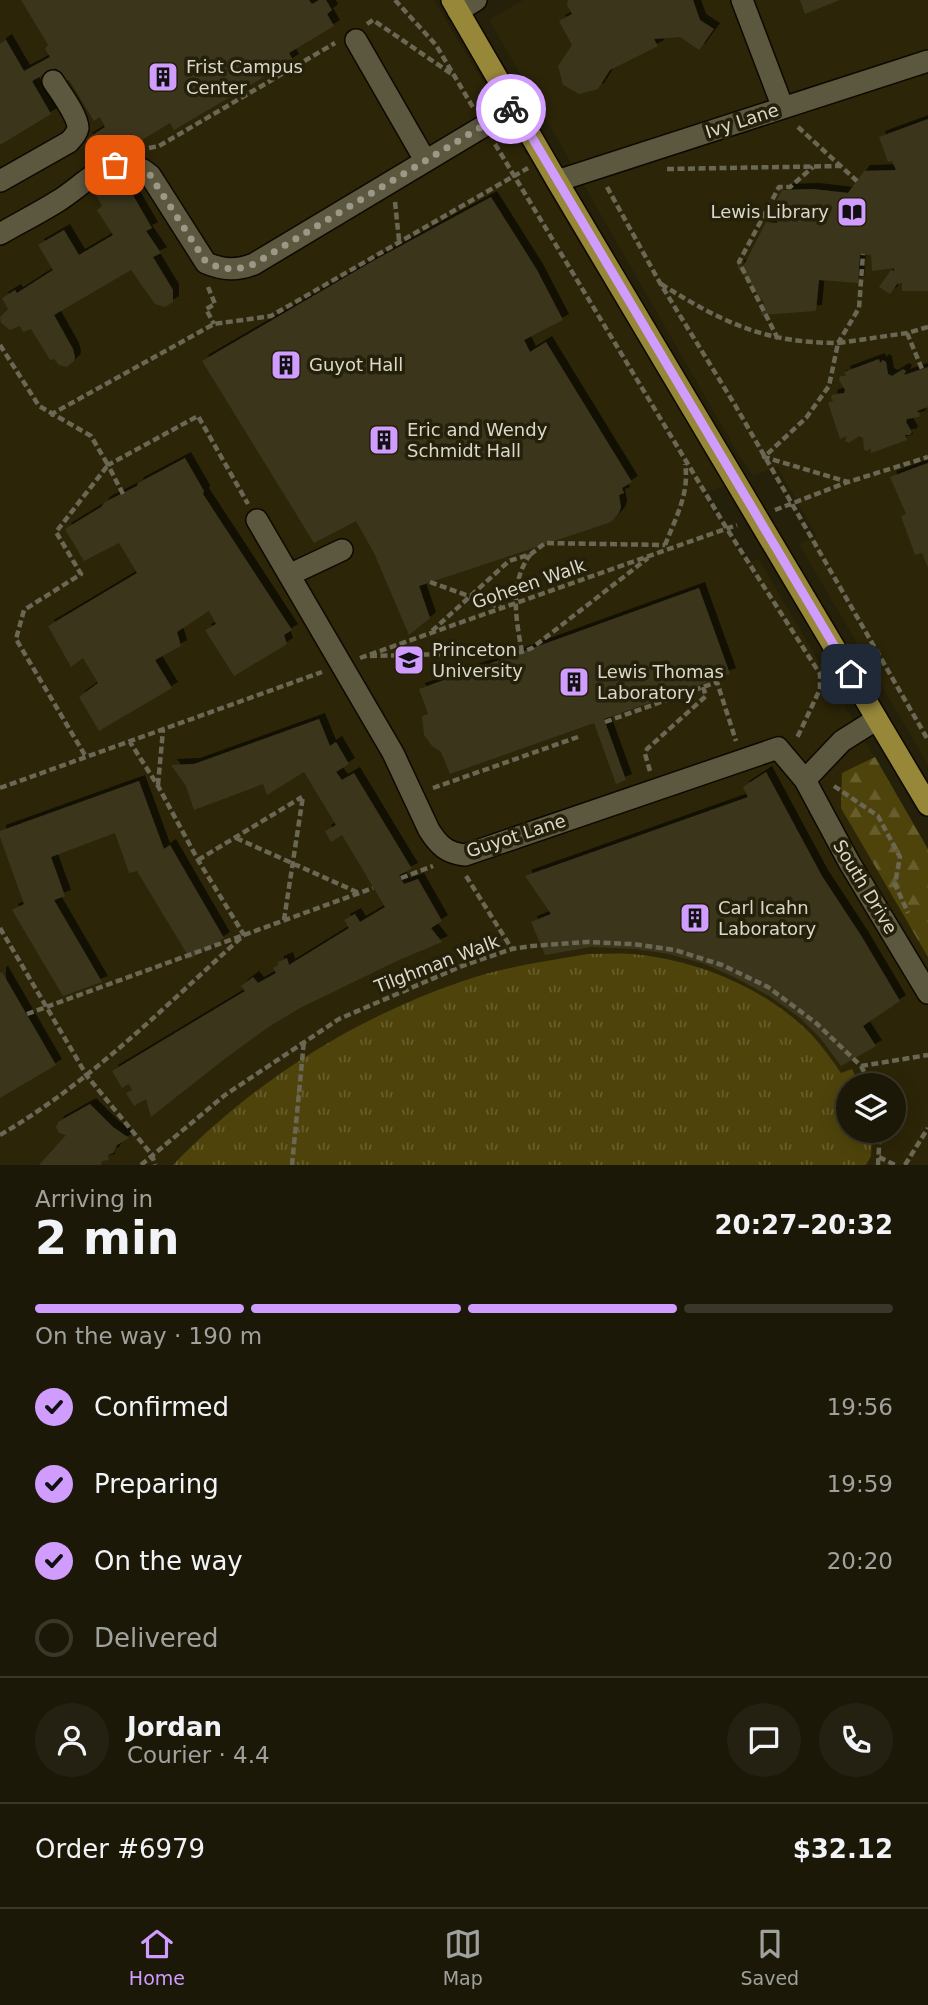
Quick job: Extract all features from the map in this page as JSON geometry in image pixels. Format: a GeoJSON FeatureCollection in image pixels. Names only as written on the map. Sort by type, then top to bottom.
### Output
{"type":"FeatureCollection","features":[{"type":"Feature","properties":{"kind":"main road"},"geometry":{"type":"LineString","coordinates":[[462,4],[514,107],[557,181],[928,805]]}},
{"type":"Feature","properties":{"kind":"street"},"geometry":{"type":"LineString","coordinates":[[742,0],[783,107]]}},
{"type":"Feature","properties":{"kind":"street"},"geometry":{"type":"LineString","coordinates":[[352,36],[425,160]]}},
{"type":"Feature","properties":{"kind":"street","name":"Ivy Lane"},"geometry":{"type":"LineString","coordinates":[[557,181],[928,61]]}},
{"type":"Feature","properties":{"kind":"street"},"geometry":{"type":"LineString","coordinates":[[0,181],[74,137],[78,128],[74,117],[53,81]]}},
{"type":"Feature","properties":{"kind":"street"},"geometry":{"type":"LineString","coordinates":[[0,234],[58,201],[100,172],[115,165],[127,164],[141,168],[150,175],[206,262],[217,268],[242,269],[514,107]]}},
{"type":"Feature","properties":{"kind":"street","name":"Guyot Lane"},"geometry":{"type":"LineString","coordinates":[[257,520],[393,753],[437,842],[453,854],[465,855],[778,748],[805,780]]}},
{"type":"Feature","properties":{"kind":"street"},"geometry":{"type":"LineString","coordinates":[[289,575],[342,550]]}},
{"type":"Feature","properties":{"kind":"street"},"geometry":{"type":"LineString","coordinates":[[805,780],[842,741],[877,719]]}},
{"type":"Feature","properties":{"kind":"street","name":"South Drive"},"geometry":{"type":"LineString","coordinates":[[805,780],[849,862],[928,993]]}},
{"type":"Feature","properties":{"kind":"path"},"geometry":{"type":"LineString","coordinates":[[395,0],[436,45],[477,113]]}},
{"type":"Feature","properties":{"kind":"path"},"geometry":{"type":"LineString","coordinates":[[141,147],[159,146],[352,36],[373,20],[456,77]]}},
{"type":"Feature","properties":{"kind":"path"},"geometry":{"type":"LineString","coordinates":[[798,127],[857,181]]}},
{"type":"Feature","properties":{"kind":"path"},"geometry":{"type":"LineString","coordinates":[[489,134],[727,529],[820,674],[820,689],[795,742]]}},
{"type":"Feature","properties":{"kind":"path"},"geometry":{"type":"LineString","coordinates":[[657,170],[841,166]]}},
{"type":"Feature","properties":{"kind":"path"},"geometry":{"type":"LineString","coordinates":[[778,339],[739,262],[779,187],[790,187],[813,167]]}},
{"type":"Feature","properties":{"kind":"path"},"geometry":{"type":"LineString","coordinates":[[50,415],[214,324],[271,316],[514,176]]}},
{"type":"Feature","properties":{"kind":"path"},"geometry":{"type":"LineString","coordinates":[[599,187],[606,185],[660,283],[765,457],[928,740]]}},
{"type":"Feature","properties":{"kind":"path"},"geometry":{"type":"LineString","coordinates":[[394,191],[399,240]]}},
{"type":"Feature","properties":{"kind":"path"},"geometry":{"type":"LineString","coordinates":[[765,457],[806,418],[829,386],[838,343],[859,308],[863,254]]}},
{"type":"Feature","properties":{"kind":"path"},"geometry":{"type":"LineString","coordinates":[[660,283],[716,317],[778,339],[838,343],[928,327]]}},
{"type":"Feature","properties":{"kind":"path"},"geometry":{"type":"LineString","coordinates":[[209,292],[215,304],[206,309],[214,324]]}},
{"type":"Feature","properties":{"kind":"path"},"geometry":{"type":"LineString","coordinates":[[906,333],[922,369]]}},
{"type":"Feature","properties":{"kind":"path"},"geometry":{"type":"LineString","coordinates":[[0,345],[39,406],[50,415],[91,436],[123,495]]}},
{"type":"Feature","properties":{"kind":"path"},"geometry":{"type":"LineString","coordinates":[[86,757],[16,639],[24,610],[81,574],[56,532],[108,465],[198,416],[257,520]]}},
{"type":"Feature","properties":{"kind":"path"},"geometry":{"type":"LineString","coordinates":[[522,652],[516,603],[522,565],[545,543],[666,547],[684,496],[686,472],[681,453]]}},
{"type":"Feature","properties":{"kind":"path"},"geometry":{"type":"LineString","coordinates":[[765,457],[848,482]]}},
{"type":"Feature","properties":{"kind":"path"},"geometry":{"type":"LineString","coordinates":[[792,504],[848,482],[928,457]]}},
{"type":"Feature","properties":{"kind":"path","name":"Goheen Walk"},"geometry":{"type":"LineString","coordinates":[[0,788],[652,555],[666,547],[727,529]]}},
{"type":"Feature","properties":{"kind":"path"},"geometry":{"type":"LineString","coordinates":[[429,634],[509,561],[531,554]]}},
{"type":"Feature","properties":{"kind":"path"},"geometry":{"type":"LineString","coordinates":[[365,656],[522,652],[532,648],[652,555]]}},
{"type":"Feature","properties":{"kind":"path"},"geometry":{"type":"LineString","coordinates":[[430,582],[502,608]]}},
{"type":"Feature","properties":{"kind":"path"},"geometry":{"type":"LineString","coordinates":[[605,722],[717,682],[742,760]]}},
{"type":"Feature","properties":{"kind":"path"},"geometry":{"type":"LineString","coordinates":[[655,789],[645,754],[647,748],[706,696],[703,687]]}},
{"type":"Feature","properties":{"kind":"path"},"geometry":{"type":"LineString","coordinates":[[158,786],[163,730]]}},
{"type":"Feature","properties":{"kind":"path"},"geometry":{"type":"LineString","coordinates":[[412,795],[578,737]]}},
{"type":"Feature","properties":{"kind":"path"},"geometry":{"type":"LineString","coordinates":[[130,742],[244,935]]}},
{"type":"Feature","properties":{"kind":"path"},"geometry":{"type":"LineString","coordinates":[[834,786],[878,816],[900,857],[895,884],[911,921]]}},
{"type":"Feature","properties":{"kind":"path"},"geometry":{"type":"LineString","coordinates":[[198,860],[303,796],[284,920]]}},
{"type":"Feature","properties":{"kind":"path"},"geometry":{"type":"LineString","coordinates":[[236,838],[359,893]]}},
{"type":"Feature","properties":{"kind":"path"},"geometry":{"type":"LineString","coordinates":[[401,878],[440,864]]}},
{"type":"Feature","properties":{"kind":"path"},"geometry":{"type":"LineString","coordinates":[[461,868],[512,949]]}},
{"type":"Feature","properties":{"kind":"path"},"geometry":{"type":"LineString","coordinates":[[27,1014],[373,888]]}},
{"type":"Feature","properties":{"kind":"path"},"geometry":{"type":"LineString","coordinates":[[0,928],[87,1076],[152,1155],[155,1165]]}},
{"type":"Feature","properties":{"kind":"path"},"geometry":{"type":"LineString","coordinates":[[0,1136],[87,1076],[244,935]]}},
{"type":"Feature","properties":{"kind":"path","name":"Tilghman Walk"},"geometry":{"type":"LineString","coordinates":[[141,1165],[225,1096],[339,1019],[462,966],[512,949],[561,943],[610,942],[675,950],[698,956],[768,988],[816,1023],[864,1073]]}},
{"type":"Feature","properties":{"kind":"path"},"geometry":{"type":"LineString","coordinates":[[292,1165],[304,1041]]}},
{"type":"Feature","properties":{"kind":"path"},"geometry":{"type":"LineString","coordinates":[[860,1066],[928,1055]]}},
{"type":"Feature","properties":{"kind":"path"},"geometry":{"type":"LineString","coordinates":[[905,1165],[928,1128]]}},
{"type":"Feature","properties":{"kind":"path"},"geometry":{"type":"LineString","coordinates":[[878,1165],[880,1143]]}},
{"type":"Feature","properties":{"kind":"path"},"geometry":{"type":"LineString","coordinates":[[879,1157],[895,1165]]}},
{"type":"Feature","properties":{"kind":"shaded area","name":"Princeton University"},"geometry":{"type":"Polygon","coordinates":[[[0,0],[434,0],[725,486],[702,493],[745,563],[759,559],[928,849],[928,1165],[0,1165],[0,0]]]}},
{"type":"Feature","properties":{"kind":"shaded area"},"geometry":{"type":"Polygon","coordinates":[[[523,0],[928,0],[928,765],[799,544],[817,536],[777,467],[753,476],[734,447],[489,20],[523,0]]]}},
{"type":"Feature","properties":{"kind":"green space"},"geometry":{"type":"Polygon","coordinates":[[[875,757],[928,849],[928,957],[841,808],[842,773],[875,757]]]}},
{"type":"Feature","properties":{"kind":"green space"},"geometry":{"type":"Polygon","coordinates":[[[588,954],[656,957],[704,969],[751,990],[773,1003],[811,1034],[841,1073],[836,1073],[836,1143],[872,1143],[871,1156],[866,1165],[173,1165],[237,1106],[271,1080],[344,1034],[423,996],[478,976],[588,954]]]}},
{"type":"Feature","properties":{"kind":"building","name":"Frist Campus Center"},"geometry":{"type":"Polygon","coordinates":[[[21,0],[309,0],[312,4],[326,0],[332,10],[327,14],[334,26],[289,53],[293,60],[174,130],[170,123],[137,143],[131,134],[119,142],[116,136],[93,150],[86,139],[105,127],[100,117],[94,121],[69,80],[64,82],[56,68],[32,81],[51,114],[0,145],[0,44],[6,40],[24,71],[50,57],[45,49],[48,45],[21,0]]]}},
{"type":"Feature","properties":{"kind":"building"},"geometry":{"type":"Polygon","coordinates":[[[568,0],[693,0],[700,20],[714,29],[699,50],[680,37],[654,39],[658,46],[610,70],[598,89],[579,94],[563,85],[558,66],[572,45],[559,21],[572,14],[567,5],[568,0]]]}},
{"type":"Feature","properties":{"kind":"building"},"geometry":{"type":"Polygon","coordinates":[[[800,0],[840,0],[805,14],[800,0]]]}},
{"type":"Feature","properties":{"kind":"building","name":"Lewis Library"},"geometry":{"type":"Polygon","coordinates":[[[928,119],[928,291],[902,291],[902,283],[897,284],[890,294],[879,287],[894,268],[872,271],[871,255],[860,254],[858,283],[819,280],[816,311],[761,315],[764,303],[737,266],[744,265],[766,222],[777,223],[776,202],[782,190],[813,189],[848,193],[864,171],[896,170],[892,161],[888,162],[879,137],[928,119]]]}},
{"type":"Feature","properties":{"kind":"building"},"geometry":{"type":"Polygon","coordinates":[[[115,178],[125,193],[130,190],[152,228],[146,231],[161,253],[153,257],[173,290],[173,302],[165,307],[155,304],[131,270],[54,315],[75,357],[67,367],[59,365],[54,359],[50,360],[31,329],[23,332],[20,326],[10,330],[1,323],[0,317],[8,309],[2,298],[15,290],[17,293],[53,270],[38,245],[64,230],[79,255],[113,235],[97,210],[102,206],[93,190],[115,178]]]}},
{"type":"Feature","properties":{"kind":"building","name":"Eric and Wendy Schmidt Hall"},"geometry":{"type":"Polygon","coordinates":[[[491,197],[537,270],[563,320],[524,340],[530,352],[546,342],[632,482],[622,488],[624,493],[619,495],[621,507],[611,522],[419,586],[430,618],[409,635],[374,553],[356,521],[314,543],[202,361],[373,261],[491,197]]]}},
{"type":"Feature","properties":{"kind":"building"},"geometry":{"type":"Polygon","coordinates":[[[879,359],[880,363],[883,360],[886,362],[888,374],[892,376],[903,369],[906,371],[904,375],[928,367],[928,407],[917,411],[919,417],[907,419],[912,432],[905,435],[907,440],[871,453],[870,448],[868,451],[864,450],[863,438],[859,436],[849,443],[845,441],[847,436],[840,439],[828,403],[834,400],[831,399],[832,395],[844,393],[839,380],[840,376],[846,376],[844,372],[879,359]]]}},
{"type":"Feature","properties":{"kind":"building"},"geometry":{"type":"Polygon","coordinates":[[[185,458],[204,491],[203,494],[292,630],[284,635],[287,644],[234,676],[205,630],[216,624],[209,611],[177,632],[181,646],[155,660],[172,688],[99,731],[79,697],[98,683],[83,658],[71,667],[48,626],[137,573],[119,543],[84,561],[65,529],[105,502],[185,458]]]}},
{"type":"Feature","properties":{"kind":"building"},"geometry":{"type":"Polygon","coordinates":[[[928,463],[928,568],[922,553],[915,555],[901,516],[906,514],[890,477],[928,463]]]}},
{"type":"Feature","properties":{"kind":"building","name":"Lewis Thomas Laboratory"},"geometry":{"type":"Polygon","coordinates":[[[699,588],[730,674],[604,719],[626,780],[616,784],[594,723],[450,774],[441,752],[432,746],[424,735],[422,716],[428,714],[419,689],[699,588]]]}},
{"type":"Feature","properties":{"kind":"building"},"geometry":{"type":"Polygon","coordinates":[[[319,719],[330,746],[336,742],[349,764],[336,772],[342,780],[354,773],[412,869],[399,875],[404,884],[418,879],[442,921],[431,928],[442,942],[300,1008],[267,1028],[151,1117],[146,1099],[134,1106],[126,1093],[132,1090],[129,1084],[122,1088],[112,1071],[245,991],[241,986],[253,977],[258,983],[276,973],[273,968],[278,962],[287,958],[289,965],[349,928],[344,920],[355,914],[360,922],[385,907],[342,835],[331,842],[325,831],[336,825],[304,772],[267,795],[263,784],[194,810],[186,786],[171,765],[194,764],[319,719]]]}},
{"type":"Feature","properties":{"kind":"building","name":"Carl Icahn Laboratory"},"geometry":{"type":"Polygon","coordinates":[[[766,772],[822,876],[900,1001],[863,1026],[876,1046],[841,1066],[821,1039],[800,1018],[771,997],[738,979],[705,964],[669,954],[635,949],[591,947],[545,955],[531,922],[551,914],[525,876],[748,797],[743,787],[766,772]]]}},
{"type":"Feature","properties":{"kind":"building"},"geometry":{"type":"Polygon","coordinates":[[[139,781],[164,849],[170,845],[224,938],[190,959],[137,871],[129,873],[115,833],[51,857],[65,896],[54,900],[102,982],[63,996],[12,910],[24,904],[0,831],[139,781]]]}},
{"type":"Feature","properties":{"kind":"building"},"geometry":{"type":"Polygon","coordinates":[[[2,972],[56,1065],[0,1098],[0,973],[2,972]]]}},
{"type":"Feature","properties":{"kind":"building"},"geometry":{"type":"Polygon","coordinates":[[[90,1104],[113,1127],[129,1138],[117,1145],[113,1153],[108,1155],[109,1160],[102,1161],[101,1165],[39,1165],[66,1135],[59,1133],[56,1127],[58,1122],[90,1104]]]}},
{"type":"Feature","properties":{"kind":"way so far"},"geometry":{"type":"LineString","coordinates":[[115,165],[127,164],[141,168],[150,175],[206,262],[217,268],[242,269],[511,109]]}},
{"type":"Feature","properties":{"kind":"place","name":"Frist Campus Center"},"geometry":{"type":"Point","coordinates":[163,77]}},
{"type":"Feature","properties":{"kind":"place","name":"Lewis Library"},"geometry":{"type":"Point","coordinates":[852,212]}},
{"type":"Feature","properties":{"kind":"place","name":"Guyot Hall"},"geometry":{"type":"Point","coordinates":[286,365]}},
{"type":"Feature","properties":{"kind":"place","name":"Eric and Wendy Schmidt Hall"},"geometry":{"type":"Point","coordinates":[384,440]}},
{"type":"Feature","properties":{"kind":"place","name":"Princeton University"},"geometry":{"type":"Point","coordinates":[409,660]}},
{"type":"Feature","properties":{"kind":"place","name":"Lewis Thomas Laboratory"},"geometry":{"type":"Point","coordinates":[574,682]}},
{"type":"Feature","properties":{"kind":"place","name":"Carl Icahn Laboratory"},"geometry":{"type":"Point","coordinates":[695,918]}},
{"type":"Feature","properties":{"kind":"route"},"geometry":{"type":"LineString","coordinates":[[511,109],[514,107],[851,674]]}}]}
